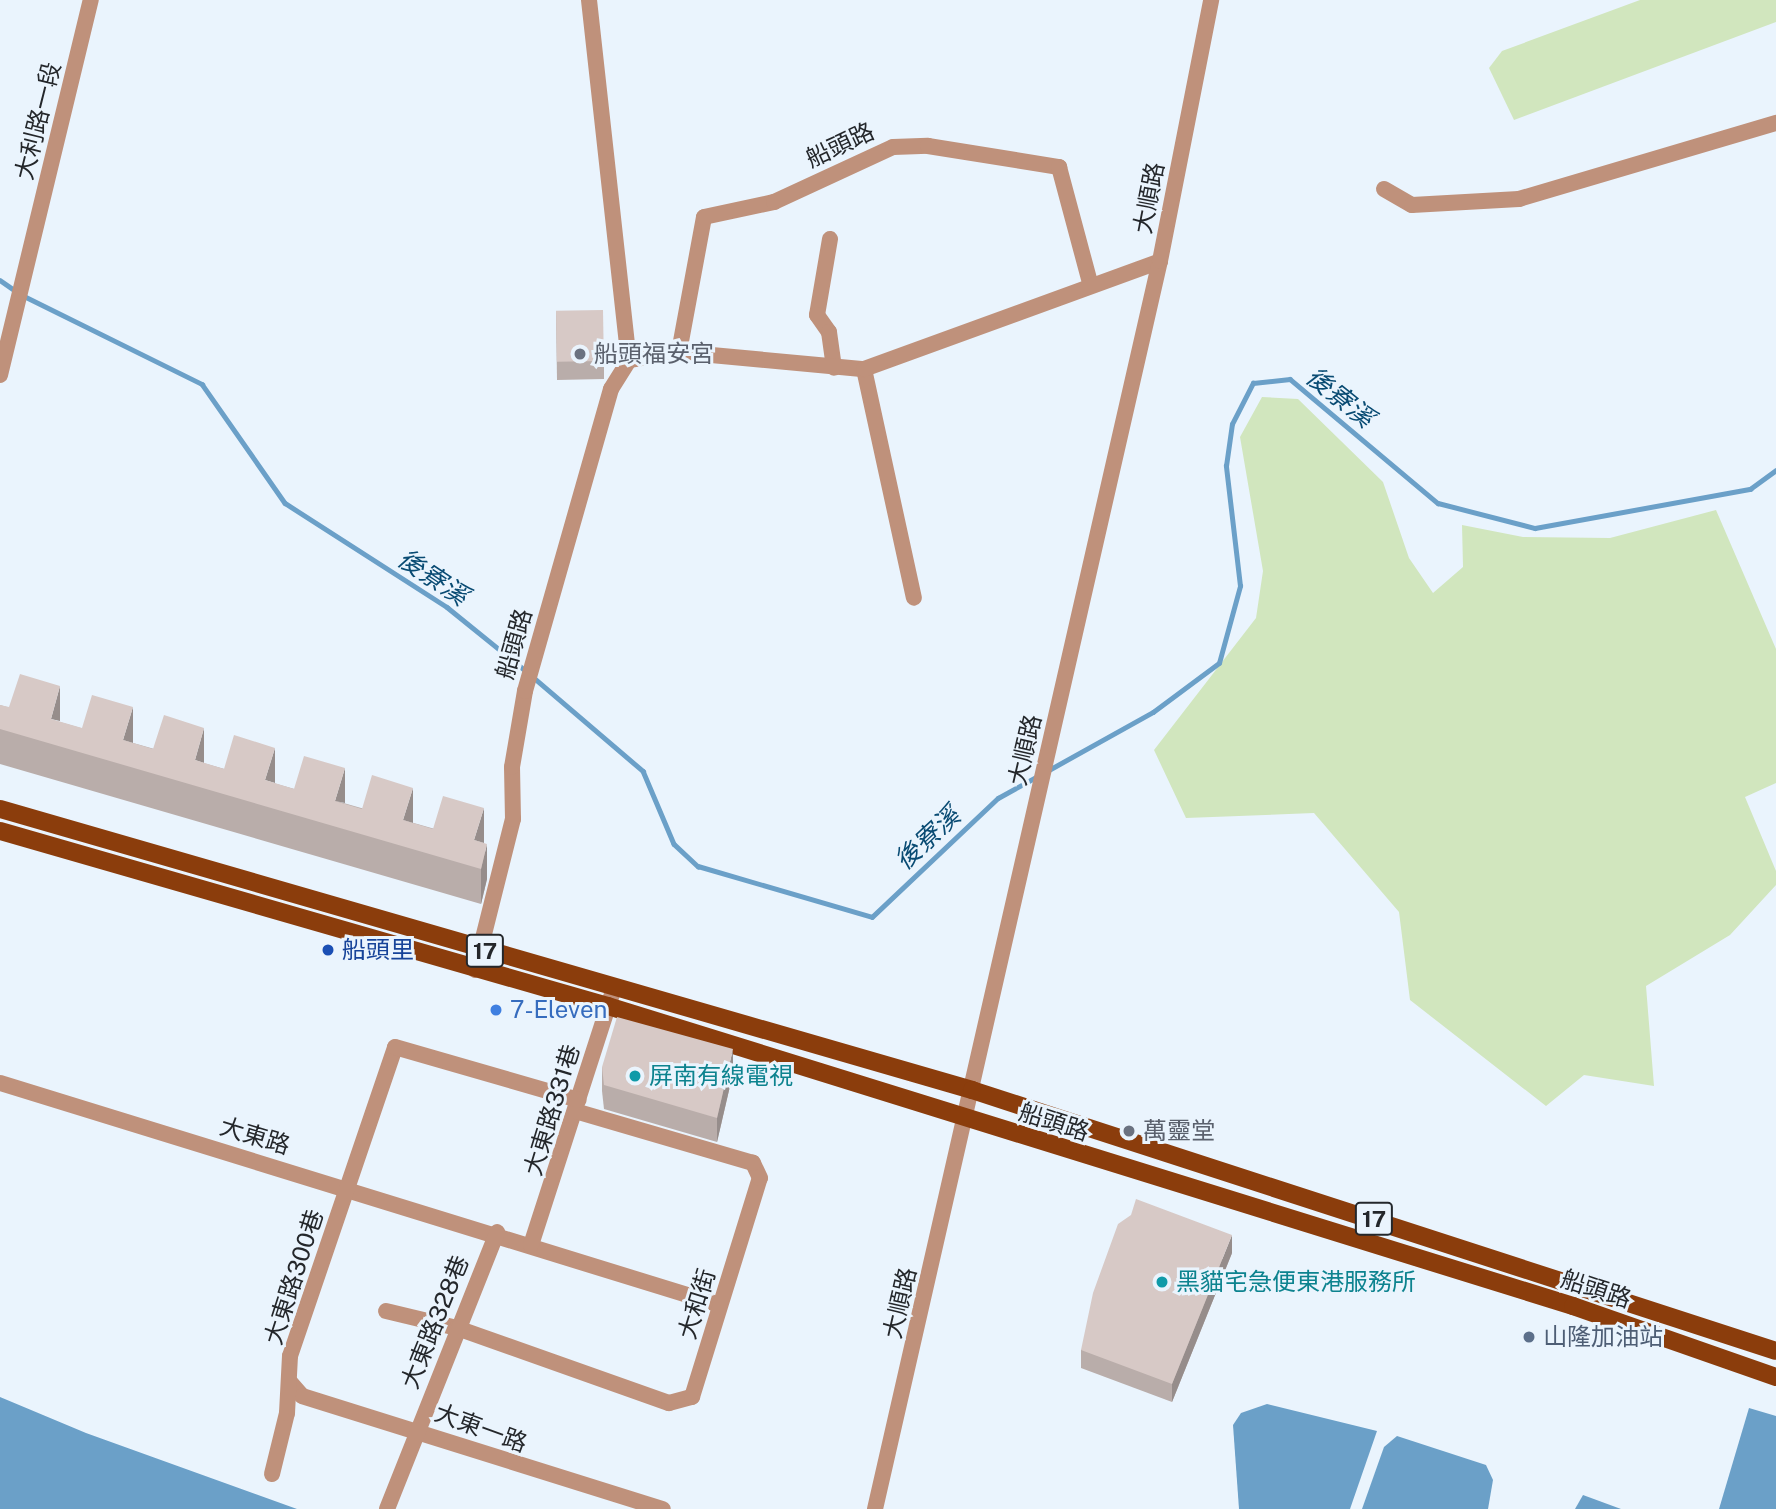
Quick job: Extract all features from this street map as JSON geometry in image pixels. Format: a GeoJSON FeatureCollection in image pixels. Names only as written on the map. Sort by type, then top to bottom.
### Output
{"type":"FeatureCollection","features":[{"type":"Feature","properties":{"kind":"main road","name":"船頭路"},"geometry":{"type":"LineString","coordinates":[[0,809],[972,1090],[1245,1176],[1776,1351]]}},
{"type":"Feature","properties":{"kind":"main road","name":"船頭路"},"geometry":{"type":"LineString","coordinates":[[0,831],[475,970],[608,1006],[1235,1206],[1573,1306],[1776,1377]]}},
{"type":"Feature","properties":{"kind":"main road"},"geometry":{"type":"LineString","coordinates":[[1235,1206],[1245,1176]]}},
{"type":"Feature","properties":{"kind":"main road"},"geometry":{"type":"LineString","coordinates":[[1573,1306],[1577,1287]]}},
{"type":"Feature","properties":{"kind":"street","name":"大利路一段"},"geometry":{"type":"LineString","coordinates":[[0,375],[91,0]]}},
{"type":"Feature","properties":{"kind":"street"},"geometry":{"type":"LineString","coordinates":[[590,0],[629,360],[678,352],[864,369],[1090,283],[1160,261]]}},
{"type":"Feature","properties":{"kind":"street","name":"大順路"},"geometry":{"type":"LineString","coordinates":[[875,1509],[967,1120],[1160,261],[1211,0]]}},
{"type":"Feature","properties":{"kind":"street"},"geometry":{"type":"LineString","coordinates":[[1384,189],[1412,205],[1519,199],[1776,122]]}},
{"type":"Feature","properties":{"kind":"street","name":"船頭路"},"geometry":{"type":"LineString","coordinates":[[678,352],[704,217],[774,202],[893,147],[1047,160],[1059,167],[1090,283]]}},
{"type":"Feature","properties":{"kind":"street"},"geometry":{"type":"LineString","coordinates":[[830,239],[817,315],[830,331],[834,368]]}},
{"type":"Feature","properties":{"kind":"street","name":"船頭路"},"geometry":{"type":"LineString","coordinates":[[475,970],[484,950],[513,818],[512,767],[525,691],[611,389],[629,360]]}},
{"type":"Feature","properties":{"kind":"street"},"geometry":{"type":"LineString","coordinates":[[864,369],[895,534],[914,598]]}},
{"type":"Feature","properties":{"kind":"street","name":"大東路331巷"},"geometry":{"type":"LineString","coordinates":[[531,1245],[614,988]]}},
{"type":"Feature","properties":{"kind":"street","name":"大和街"},"geometry":{"type":"LineString","coordinates":[[395,1047],[753,1163],[760,1178],[692,1397],[669,1403],[457,1328]]}},
{"type":"Feature","properties":{"kind":"street","name":"大東路300巷"},"geometry":{"type":"LineString","coordinates":[[272,1474],[290,1382],[290,1356],[395,1047]]}},
{"type":"Feature","properties":{"kind":"street","name":"大東路"},"geometry":{"type":"LineString","coordinates":[[0,1083],[497,1233],[720,1305]]}},
{"type":"Feature","properties":{"kind":"street","name":"大東路328巷"},"geometry":{"type":"LineString","coordinates":[[387,1509],[416,1429],[497,1233]]}},
{"type":"Feature","properties":{"kind":"street"},"geometry":{"type":"LineString","coordinates":[[386,1311],[457,1328]]}},
{"type":"Feature","properties":{"kind":"street","name":"大東一路"},"geometry":{"type":"LineString","coordinates":[[290,1382],[302,1396],[416,1429],[452,1447],[663,1509]]}},
{"type":"Feature","properties":{"kind":"green space"},"geometry":{"type":"Polygon","coordinates":[[[1640,0],[1776,0],[1776,22],[1514,120],[1489,68],[1502,51],[1640,0]]]}},
{"type":"Feature","properties":{"kind":"green space"},"geometry":{"type":"Polygon","coordinates":[[[1262,397],[1298,399],[1383,482],[1409,558],[1433,593],[1463,567],[1462,525],[1523,537],[1610,538],[1716,510],[1776,649],[1776,783],[1745,797],[1776,871],[1776,885],[1730,935],[1646,986],[1654,1086],[1584,1075],[1546,1106],[1410,1000],[1399,912],[1314,813],[1186,818],[1154,750],[1256,618],[1263,571],[1240,437],[1262,397]]]}},
{"type":"Feature","properties":{"kind":"water"},"geometry":{"type":"Polygon","coordinates":[[[0,1397],[86,1433],[297,1509],[0,1509],[0,1397]]]}},
{"type":"Feature","properties":{"kind":"water"},"geometry":{"type":"Polygon","coordinates":[[[1267,1404],[1377,1431],[1350,1509],[1239,1509],[1233,1425],[1241,1413],[1267,1404]]]}},
{"type":"Feature","properties":{"kind":"water"},"geometry":{"type":"Polygon","coordinates":[[[1749,1408],[1776,1416],[1776,1509],[1719,1509],[1749,1408]]]}},
{"type":"Feature","properties":{"kind":"water"},"geometry":{"type":"Polygon","coordinates":[[[1397,1436],[1486,1465],[1493,1480],[1488,1509],[1362,1509],[1384,1447],[1397,1436]]]}},
{"type":"Feature","properties":{"kind":"water"},"geometry":{"type":"Polygon","coordinates":[[[1583,1495],[1621,1509],[1575,1509],[1583,1495]]]}},
{"type":"Feature","properties":{"kind":"building","name":"船頭福安宮"},"geometry":{"type":"Polygon","coordinates":[[[603,310],[604,361],[557,362],[556,311],[603,310]]]}},
{"type":"Feature","properties":{"kind":"building"},"geometry":{"type":"Polygon","coordinates":[[[20,674],[60,686],[51,719],[82,728],[92,695],[133,707],[123,740],[153,749],[164,715],[204,728],[195,760],[224,769],[234,735],[275,748],[265,780],[294,789],[304,756],[345,768],[335,801],[362,809],[372,775],[413,788],[403,820],[433,829],[443,796],[484,808],[474,840],[487,844],[481,869],[0,729],[0,705],[9,707],[20,674]]]}},
{"type":"Feature","properties":{"kind":"building"},"geometry":{"type":"Polygon","coordinates":[[[617,1017],[733,1049],[717,1118],[604,1085],[602,1067],[617,1017]]]}},
{"type":"Feature","properties":{"kind":"building","name":"黑貓宅急便東港服務所"},"geometry":{"type":"Polygon","coordinates":[[[1136,1199],[1232,1235],[1172,1384],[1081,1350],[1093,1293],[1118,1224],[1131,1215],[1136,1199]]]}},
{"type":"Feature","properties":{"kind":"waterway","name":"後寮溪"},"geometry":{"type":"LineString","coordinates":[[0,280],[16,291]]}},
{"type":"Feature","properties":{"kind":"waterway","name":"後寮溪"},"geometry":{"type":"LineString","coordinates":[[24,296],[202,384],[285,503],[447,607],[526,671]]}},
{"type":"Feature","properties":{"kind":"waterway","name":"後寮溪"},"geometry":{"type":"LineString","coordinates":[[1047,771],[1153,712],[1219,663],[1240,586],[1226,466],[1232,424],[1253,383],[1290,379],[1438,503],[1535,528],[1750,489],[1776,470]]}},
{"type":"Feature","properties":{"kind":"waterway","name":"後寮溪"},"geometry":{"type":"LineString","coordinates":[[533,677],[643,771],[674,844],[698,866],[872,917],[998,798],[1036,777]]}},
{"type":"Feature","properties":{"kind":"place","name":"船頭福安宮"},"geometry":{"type":"Point","coordinates":[580,354]}},
{"type":"Feature","properties":{"kind":"place","name":"船頭里"},"geometry":{"type":"Point","coordinates":[328,950]}},
{"type":"Feature","properties":{"kind":"place","name":"7-Eleven"},"geometry":{"type":"Point","coordinates":[496,1010]}},
{"type":"Feature","properties":{"kind":"place","name":"屏南有線電視"},"geometry":{"type":"Point","coordinates":[635,1076]}},
{"type":"Feature","properties":{"kind":"place","name":"萬靈堂"},"geometry":{"type":"Point","coordinates":[1129,1131]}},
{"type":"Feature","properties":{"kind":"place","name":"黑貓宅急便東港服務所"},"geometry":{"type":"Point","coordinates":[1162,1282]}},
{"type":"Feature","properties":{"kind":"place","name":"山隆加油站"},"geometry":{"type":"Point","coordinates":[1529,1337]}}]}
